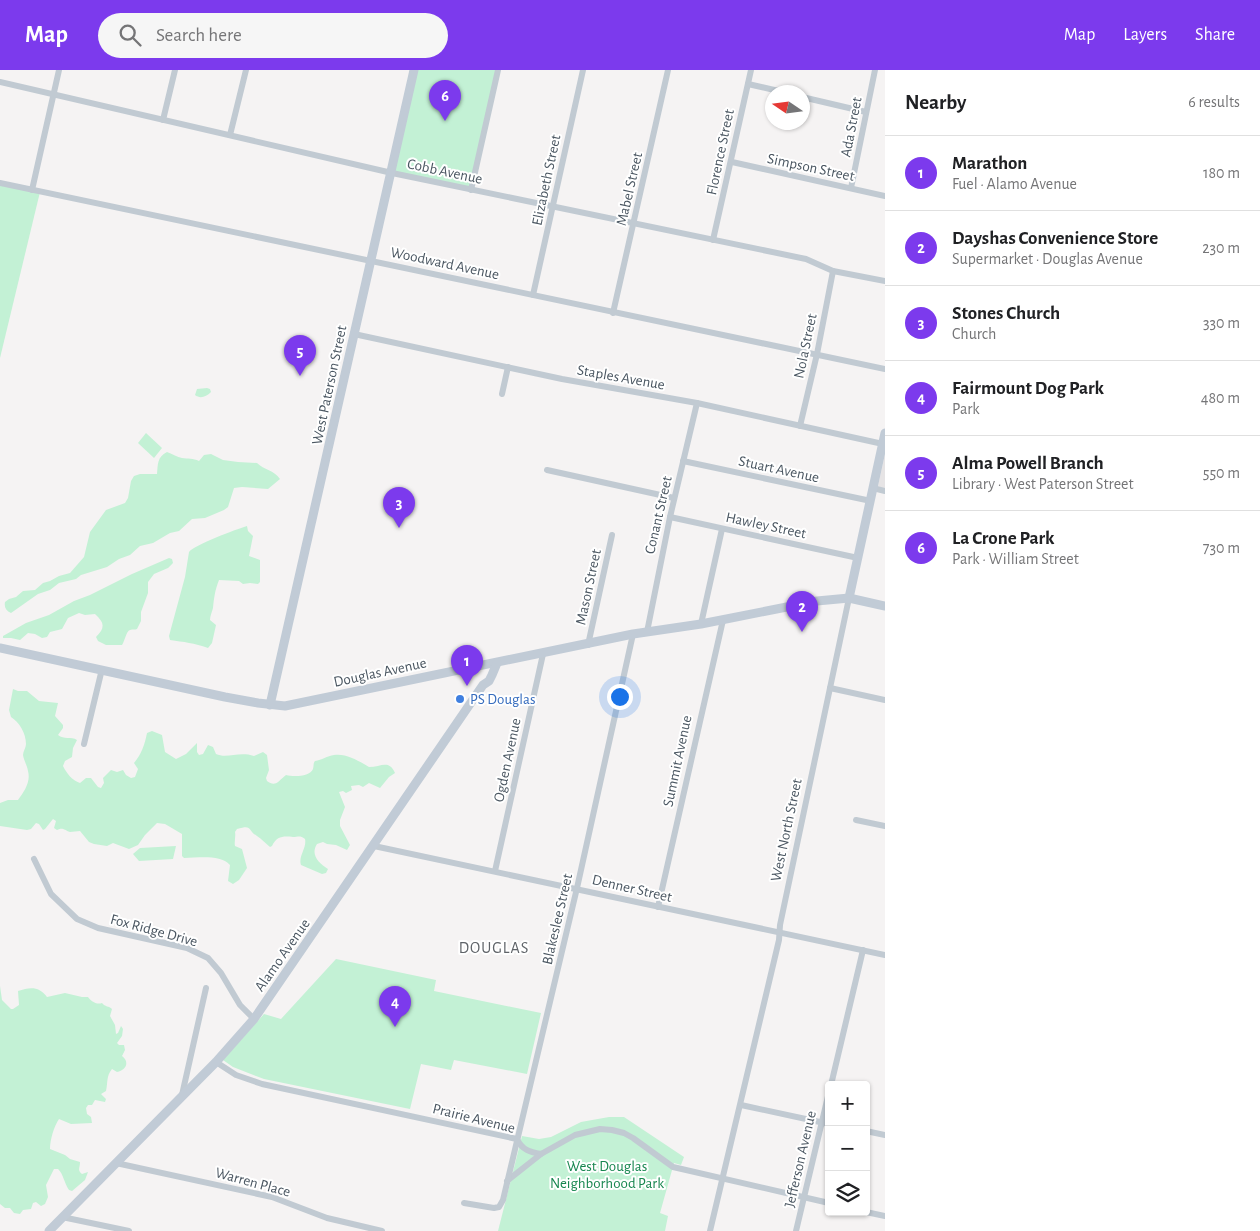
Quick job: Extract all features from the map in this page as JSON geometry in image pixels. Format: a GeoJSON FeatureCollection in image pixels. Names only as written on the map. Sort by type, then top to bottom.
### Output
{"type":"FeatureCollection","features":[{"type":"Feature","properties":{"kind":"street"},"geometry":{"type":"LineString","coordinates":[[32,190],[60,70]]}},
{"type":"Feature","properties":{"kind":"street"},"geometry":{"type":"LineString","coordinates":[[163,120],[175,70]]}},
{"type":"Feature","properties":{"kind":"street"},"geometry":{"type":"LineString","coordinates":[[230,135],[246,70]]}},
{"type":"Feature","properties":{"kind":"street","name":"West Paterson Street"},"geometry":{"type":"LineString","coordinates":[[270,705],[414,70]]}},
{"type":"Feature","properties":{"kind":"street"},"geometry":{"type":"LineString","coordinates":[[471,190],[498,70]]}},
{"type":"Feature","properties":{"kind":"street","name":"Elizabeth Street"},"geometry":{"type":"LineString","coordinates":[[533,295],[583,70]]}},
{"type":"Feature","properties":{"kind":"street","name":"Mabel Street"},"geometry":{"type":"LineString","coordinates":[[612,313],[668,70]]}},
{"type":"Feature","properties":{"kind":"street","name":"Florence Street"},"geometry":{"type":"LineString","coordinates":[[713,240],[732,162],[751,70]]}},
{"type":"Feature","properties":{"kind":"street","name":"Ada Street"},"geometry":{"type":"LineString","coordinates":[[851,188],[875,70]]}},
{"type":"Feature","properties":{"kind":"street","name":"Cobb Avenue"},"geometry":{"type":"LineString","coordinates":[[0,82],[392,173],[806,258],[833,270],[885,281]]}},
{"type":"Feature","properties":{"kind":"street"},"geometry":{"type":"LineString","coordinates":[[748,84],[765,88]]}},
{"type":"Feature","properties":{"kind":"street"},"geometry":{"type":"LineString","coordinates":[[810,99],[866,112]]}},
{"type":"Feature","properties":{"kind":"street","name":"Simpson Street"},"geometry":{"type":"LineString","coordinates":[[732,162],[885,196]]}},
{"type":"Feature","properties":{"kind":"street","name":"Woodward Avenue"},"geometry":{"type":"LineString","coordinates":[[0,183],[371,260],[612,313],[817,354],[885,370]]}},
{"type":"Feature","properties":{"kind":"street","name":"Nola Street"},"geometry":{"type":"LineString","coordinates":[[800,426],[817,354],[833,270]]}},
{"type":"Feature","properties":{"kind":"street","name":"Staples Avenue"},"geometry":{"type":"LineString","coordinates":[[354,334],[562,379],[696,403],[883,444]]}},
{"type":"Feature","properties":{"kind":"street"},"geometry":{"type":"LineString","coordinates":[[502,394],[508,367]]}},
{"type":"Feature","properties":{"kind":"street","name":"Conant Street"},"geometry":{"type":"LineString","coordinates":[[647,632],[674,498],[696,403]]}},
{"type":"Feature","properties":{"kind":"street","name":"West North Street"},"geometry":{"type":"LineString","coordinates":[[710,1231],[780,933],[885,433]]}},
{"type":"Feature","properties":{"kind":"street","name":"Stuart Avenue"},"geometry":{"type":"LineString","coordinates":[[683,462],[871,501]]}},
{"type":"Feature","properties":{"kind":"street"},"geometry":{"type":"LineString","coordinates":[[547,470],[674,498]]}},
{"type":"Feature","properties":{"kind":"street"},"geometry":{"type":"LineString","coordinates":[[873,488],[885,491]]}},
{"type":"Feature","properties":{"kind":"street","name":"Hawley Street"},"geometry":{"type":"LineString","coordinates":[[670,517],[858,558]]}},
{"type":"Feature","properties":{"kind":"street"},"geometry":{"type":"LineString","coordinates":[[701,624],[722,529]]}},
{"type":"Feature","properties":{"kind":"street","name":"Mason Street"},"geometry":{"type":"LineString","coordinates":[[588,644],[612,535]]}},
{"type":"Feature","properties":{"kind":"street","name":"Douglas Avenue"},"geometry":{"type":"LineString","coordinates":[[0,648],[225,697],[285,706],[633,634],[701,624],[817,601],[849,598],[885,606]]}},
{"type":"Feature","properties":{"kind":"street","name":"Summit Avenue"},"geometry":{"type":"LineString","coordinates":[[658,907],[722,620]]}},
{"type":"Feature","properties":{"kind":"street","name":"Blakeslee Street"},"geometry":{"type":"LineString","coordinates":[[464,1203],[494,1208],[499,1207],[503,1200],[577,888],[633,634]]}},
{"type":"Feature","properties":{"kind":"street","name":"Ogden Avenue"},"geometry":{"type":"LineString","coordinates":[[495,871],[543,654]]}},
{"type":"Feature","properties":{"kind":"street","name":"Alamo Avenue"},"geometry":{"type":"LineString","coordinates":[[49,1231],[216,1062],[254,1019],[374,846],[482,685],[488,681],[496,663]]}},
{"type":"Feature","properties":{"kind":"street"},"geometry":{"type":"LineString","coordinates":[[482,685],[484,665]]}},
{"type":"Feature","properties":{"kind":"street"},"geometry":{"type":"LineString","coordinates":[[84,744],[102,669]]}},
{"type":"Feature","properties":{"kind":"street"},"geometry":{"type":"LineString","coordinates":[[830,688],[885,700]]}},
{"type":"Feature","properties":{"kind":"street"},"geometry":{"type":"LineString","coordinates":[[856,820],[885,826]]}},
{"type":"Feature","properties":{"kind":"street","name":"Denner Street"},"geometry":{"type":"LineString","coordinates":[[374,846],[885,954]]}},
{"type":"Feature","properties":{"kind":"street","name":"Fox Ridge Drive"},"geometry":{"type":"LineString","coordinates":[[34,859],[51,894],[77,919],[98,928],[187,948],[208,958],[222,973],[240,1004],[254,1019]]}},
{"type":"Feature","properties":{"kind":"street"},"geometry":{"type":"LineString","coordinates":[[832,1081],[863,950]]}},
{"type":"Feature","properties":{"kind":"street"},"geometry":{"type":"LineString","coordinates":[[182,1095],[206,988]]}},
{"type":"Feature","properties":{"kind":"street","name":"Prairie Avenue"},"geometry":{"type":"LineString","coordinates":[[216,1062],[236,1074],[262,1084],[517,1139],[520,1145],[527,1151],[541,1154]]}},
{"type":"Feature","properties":{"kind":"street"},"geometry":{"type":"LineString","coordinates":[[741,1105],[825,1124]]}},
{"type":"Feature","properties":{"kind":"street","name":"Jefferson Avenue"},"geometry":{"type":"LineString","coordinates":[[796,1231],[825,1108]]}},
{"type":"Feature","properties":{"kind":"street"},"geometry":{"type":"LineString","coordinates":[[507,1181],[541,1154],[575,1135],[586,1131],[606,1129],[624,1133],[633,1138],[673,1167],[825,1202]]}},
{"type":"Feature","properties":{"kind":"street"},"geometry":{"type":"LineString","coordinates":[[870,1132],[885,1135]]}},
{"type":"Feature","properties":{"kind":"street","name":"Warren Place"},"geometry":{"type":"LineString","coordinates":[[116,1163],[272,1197],[327,1218],[382,1231]]}},
{"type":"Feature","properties":{"kind":"street"},"geometry":{"type":"LineString","coordinates":[[870,1213],[885,1216]]}},
{"type":"Feature","properties":{"kind":"street"},"geometry":{"type":"LineString","coordinates":[[62,1217],[129,1231]]}},
{"type":"Feature","properties":{"kind":"shaded area"},"geometry":{"type":"Polygon","coordinates":[[[885,454],[885,489],[878,486],[885,454]]]}},
{"type":"Feature","properties":{"kind":"green space"},"geometry":{"type":"Polygon","coordinates":[[[415,70],[498,70],[471,190],[392,173],[415,70]]]}},
{"type":"Feature","properties":{"kind":"green space"},"geometry":{"type":"Polygon","coordinates":[[[0,183],[40,192],[0,358],[0,183]]]}},
{"type":"Feature","properties":{"kind":"green space"},"geometry":{"type":"Polygon","coordinates":[[[207,388],[211,392],[207,395],[201,397],[195,395],[197,389],[207,388]]]}},
{"type":"Feature","properties":{"kind":"green space"},"geometry":{"type":"Polygon","coordinates":[[[146,433],[162,448],[154,458],[138,443],[146,433]]]}},
{"type":"Feature","properties":{"kind":"green space"},"geometry":{"type":"Polygon","coordinates":[[[167,452],[180,458],[199,461],[204,455],[211,454],[223,460],[257,463],[280,479],[268,489],[234,488],[228,507],[224,510],[205,518],[192,519],[179,531],[170,533],[153,543],[140,546],[130,555],[119,559],[107,567],[81,575],[76,579],[59,583],[50,590],[38,594],[11,613],[6,609],[5,602],[23,591],[35,590],[43,583],[70,573],[84,557],[90,532],[106,510],[125,503],[134,476],[157,474],[160,459],[167,452]]]}},
{"type":"Feature","properties":{"kind":"green space"},"geometry":{"type":"Polygon","coordinates":[[[247,526],[248,531],[253,536],[249,556],[260,560],[260,582],[258,584],[243,584],[239,581],[219,580],[210,618],[216,625],[212,643],[208,648],[170,640],[169,636],[185,577],[189,552],[207,541],[247,526]]]}},
{"type":"Feature","properties":{"kind":"green space"},"geometry":{"type":"Polygon","coordinates":[[[169,558],[172,559],[173,563],[168,568],[154,574],[148,582],[148,593],[141,612],[141,621],[137,629],[127,632],[122,645],[106,645],[98,641],[96,637],[103,625],[101,620],[95,614],[85,615],[79,613],[68,618],[62,629],[50,632],[47,637],[42,638],[28,633],[20,640],[3,638],[3,636],[26,623],[49,615],[74,601],[169,558]]]}},
{"type":"Feature","properties":{"kind":"green space"},"geometry":{"type":"Polygon","coordinates":[[[13,689],[27,691],[39,701],[58,703],[55,716],[63,725],[63,728],[58,735],[77,740],[73,748],[72,757],[65,761],[63,766],[66,772],[80,783],[86,778],[91,778],[101,788],[104,783],[103,778],[111,770],[117,772],[123,770],[131,778],[135,777],[138,769],[134,763],[139,756],[147,733],[152,731],[162,735],[165,752],[176,759],[186,754],[197,743],[199,755],[203,754],[208,745],[213,747],[216,754],[224,756],[243,754],[254,756],[263,752],[267,755],[269,770],[266,778],[267,781],[273,784],[286,775],[308,774],[313,769],[315,761],[334,755],[348,756],[369,767],[387,765],[395,773],[380,788],[369,783],[363,787],[359,785],[351,786],[352,790],[346,793],[343,791],[339,792],[345,807],[340,820],[340,826],[350,845],[347,850],[323,842],[317,844],[314,852],[316,858],[328,869],[326,873],[322,874],[301,865],[305,839],[299,836],[281,837],[270,847],[248,827],[245,827],[237,829],[235,832],[235,846],[242,849],[247,868],[239,880],[233,884],[228,881],[230,865],[221,859],[208,857],[184,858],[182,856],[182,834],[165,824],[157,823],[138,845],[129,849],[113,843],[107,846],[94,844],[89,842],[80,831],[57,830],[54,828],[56,821],[53,819],[43,830],[36,823],[31,829],[27,830],[0,826],[0,803],[8,800],[18,800],[25,790],[29,779],[23,755],[26,745],[25,736],[19,725],[11,717],[9,710],[13,689]]]}},
{"type":"Feature","properties":{"kind":"green space"},"geometry":{"type":"Polygon","coordinates":[[[176,846],[173,859],[139,861],[133,854],[140,848],[176,846]]]}},
{"type":"Feature","properties":{"kind":"green space"},"geometry":{"type":"Polygon","coordinates":[[[336,959],[436,980],[434,991],[541,1013],[527,1074],[454,1060],[451,1070],[421,1064],[410,1109],[264,1079],[233,1067],[223,1060],[264,1014],[281,1019],[336,959]]]}},
{"type":"Feature","properties":{"kind":"green space"},"geometry":{"type":"Polygon","coordinates":[[[0,986],[2,1000],[11,1009],[19,1005],[18,991],[30,988],[41,991],[47,997],[65,993],[88,997],[94,1002],[102,1003],[111,1008],[110,1016],[115,1025],[116,1034],[121,1026],[123,1029],[122,1036],[117,1043],[124,1045],[125,1050],[122,1056],[126,1061],[125,1068],[117,1072],[112,1069],[110,1072],[106,1091],[101,1094],[106,1099],[105,1102],[95,1100],[92,1105],[88,1105],[86,1108],[92,1123],[71,1124],[59,1119],[54,1129],[50,1149],[80,1162],[80,1173],[88,1172],[85,1180],[72,1191],[69,1190],[60,1171],[54,1169],[46,1185],[48,1197],[45,1204],[41,1206],[36,1202],[33,1203],[31,1209],[23,1210],[20,1214],[14,1213],[10,1208],[5,1208],[0,1204],[0,986]]]}},
{"type":"Feature","properties":{"kind":"green space","name":"West Douglas Neighborhood Park"},"geometry":{"type":"Polygon","coordinates":[[[609,1117],[624,1117],[684,1157],[681,1165],[674,1163],[660,1213],[668,1216],[665,1231],[498,1231],[522,1136],[539,1139],[551,1137],[581,1122],[609,1117]]]}},
{"type":"Feature","properties":{"kind":"place","name":"La Crone Park"},"geometry":{"type":"Point","coordinates":[445,121]}},
{"type":"Feature","properties":{"kind":"place","name":"Alma Powell Branch"},"geometry":{"type":"Point","coordinates":[300,376]}},
{"type":"Feature","properties":{"kind":"place","name":"Stones Church"},"geometry":{"type":"Point","coordinates":[399,528]}},
{"type":"Feature","properties":{"kind":"place","name":"Dayshas Convenience Store"},"geometry":{"type":"Point","coordinates":[802,632]}},
{"type":"Feature","properties":{"kind":"place","name":"Marathon"},"geometry":{"type":"Point","coordinates":[467,686]}},
{"type":"Feature","properties":{"kind":"place","name":"PS Douglas"},"geometry":{"type":"Point","coordinates":[460,699]}},
{"type":"Feature","properties":{"kind":"place","name":"Fairmount Dog Park"},"geometry":{"type":"Point","coordinates":[395,1027]}},
{"type":"Feature","properties":{"kind":"district","name":"DOUGLAS"},"geometry":{"type":"Point","coordinates":[494,947]}}]}
